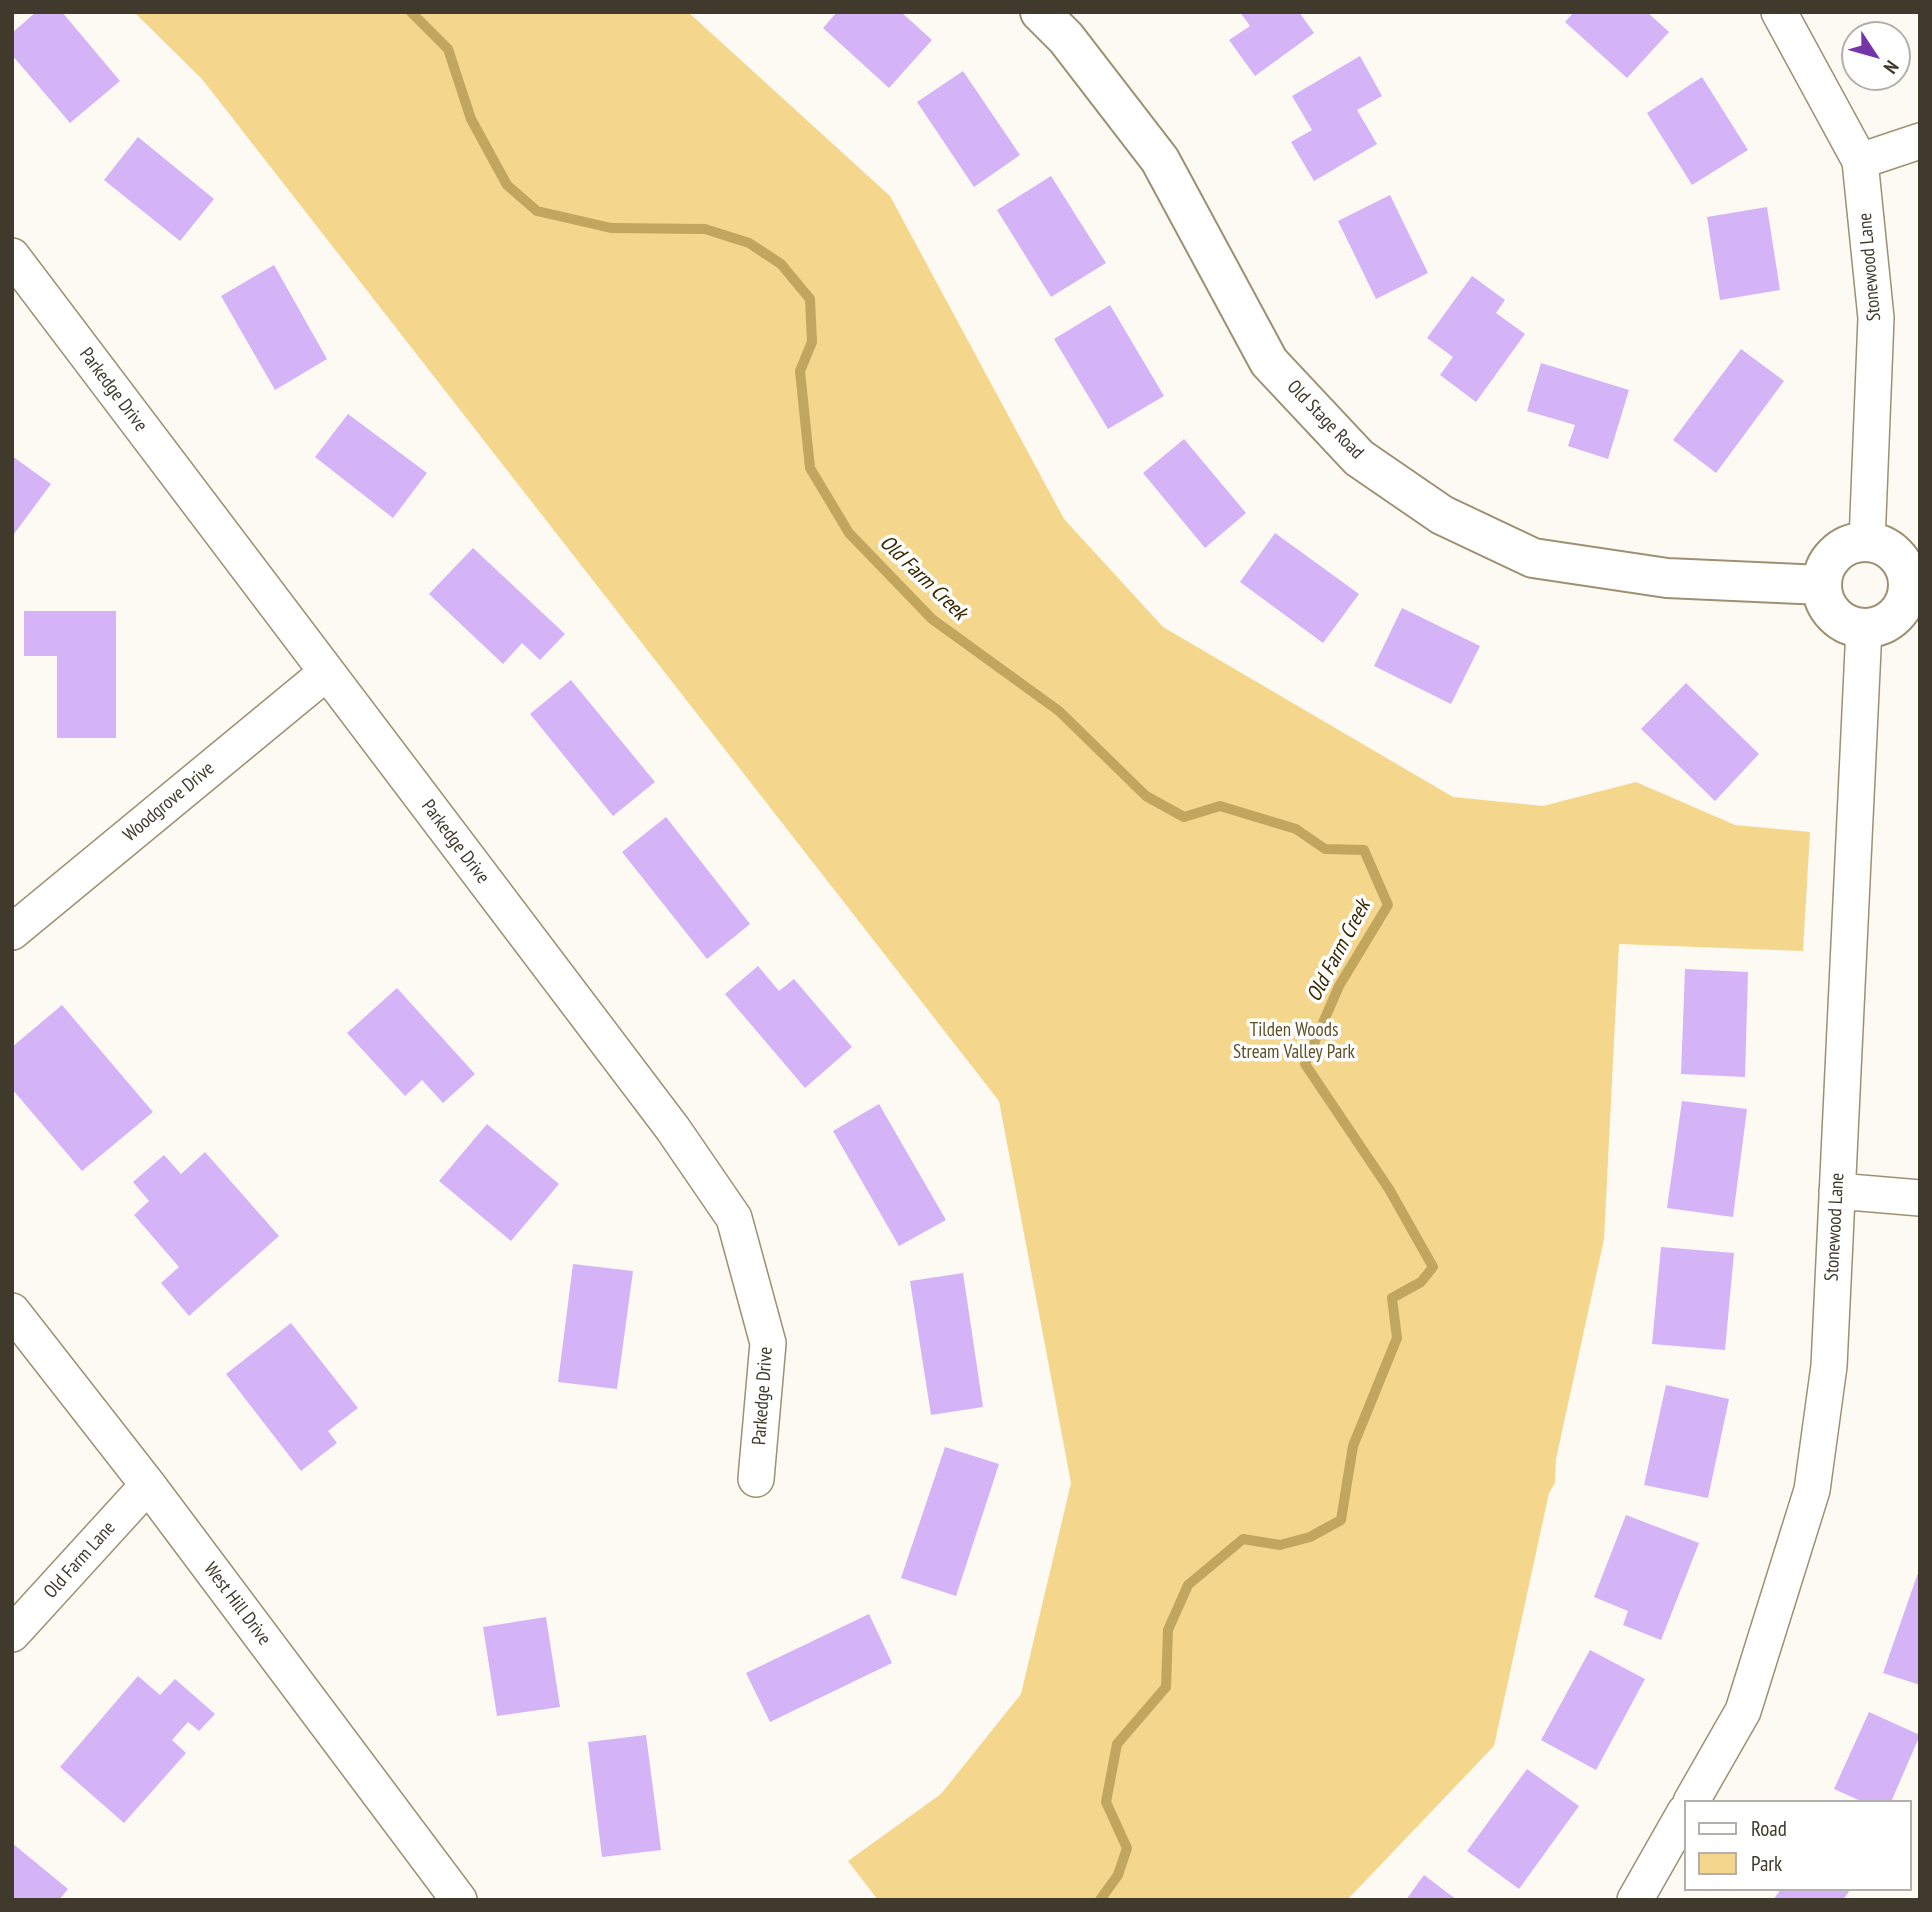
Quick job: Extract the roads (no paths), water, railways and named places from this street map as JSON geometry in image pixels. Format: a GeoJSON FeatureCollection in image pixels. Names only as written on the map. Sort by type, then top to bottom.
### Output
{"type":"FeatureCollection","features":[{"type":"Feature","properties":{"kind":"street","name":"Old Stage Road"},"geometry":{"type":"LineString","coordinates":[[1040,12],[1066,37],[1160,160],[1269,362],[1359,458],[1442,515],[1533,558],[1667,578],[1822,585]]}},
{"type":"Feature","properties":{"kind":"street","name":"Stonewood Lane"},"geometry":{"type":"LineString","coordinates":[[1779,12],[1860,161],[1876,318],[1867,542]]}},
{"type":"Feature","properties":{"kind":"street"},"geometry":{"type":"LineString","coordinates":[[1860,161],[1920,141]]}},
{"type":"Feature","properties":{"kind":"street","name":"Parkedge Drive"},"geometry":{"type":"LineString","coordinates":[[12,256],[673,1129],[734,1218],[768,1343],[756,1479]]}},
{"type":"Feature","properties":{"kind":"street"},"geometry":{"type":"LineString","coordinates":[[1867,542],[1889,548],[1900,559],[1914,589],[1897,615],[1885,624],[1855,628],[1841,622],[1830,611],[1823,598],[1822,585],[1825,568],[1833,556],[1845,546],[1867,542]]}},
{"type":"Feature","properties":{"kind":"street","name":"Stonewood Lane"},"geometry":{"type":"LineString","coordinates":[[1692,1800],[1743,1711],[1812,1490],[1829,1366],[1864,628]]}},
{"type":"Feature","properties":{"kind":"street","name":"Woodgrove Drive"},"geometry":{"type":"LineString","coordinates":[[12,932],[326,673]]}},
{"type":"Feature","properties":{"kind":"street"},"geometry":{"type":"LineString","coordinates":[[1837,1191],[1920,1198]]}},
{"type":"Feature","properties":{"kind":"street","name":"West Hill Drive"},"geometry":{"type":"LineString","coordinates":[[12,1311],[148,1485],[459,1900]]}},
{"type":"Feature","properties":{"kind":"street","name":"Old Farm Lane"},"geometry":{"type":"LineString","coordinates":[[12,1634],[148,1485]]}},
{"type":"Feature","properties":{"kind":"street"},"geometry":{"type":"LineString","coordinates":[[1635,1900],[1684,1814]]}},
{"type":"Feature","properties":{"kind":"waterway","name":"Old Farm Creek"},"geometry":{"type":"LineString","coordinates":[[411,12],[448,49],[471,119],[507,185],[537,211],[611,228],[705,229],[749,243],[781,264],[810,299],[812,342],[800,371],[810,468],[849,533],[932,619],[1059,711],[1146,796],[1184,817],[1220,806],[1296,829],[1325,849],[1364,850],[1388,905],[1339,986],[1305,1064],[1389,1189],[1433,1267],[1421,1282],[1392,1298],[1397,1338],[1353,1446],[1341,1520],[1310,1537],[1280,1545],[1243,1539],[1188,1585],[1168,1630],[1166,1687],[1117,1744],[1106,1802],[1127,1848],[1118,1875],[1100,1900]]}},
{"type":"Feature","properties":{"kind":"park label","name":"Tilden Woods Stream Valley Park"},"geometry":{"type":"Point","coordinates":[1294,1042]}}]}
